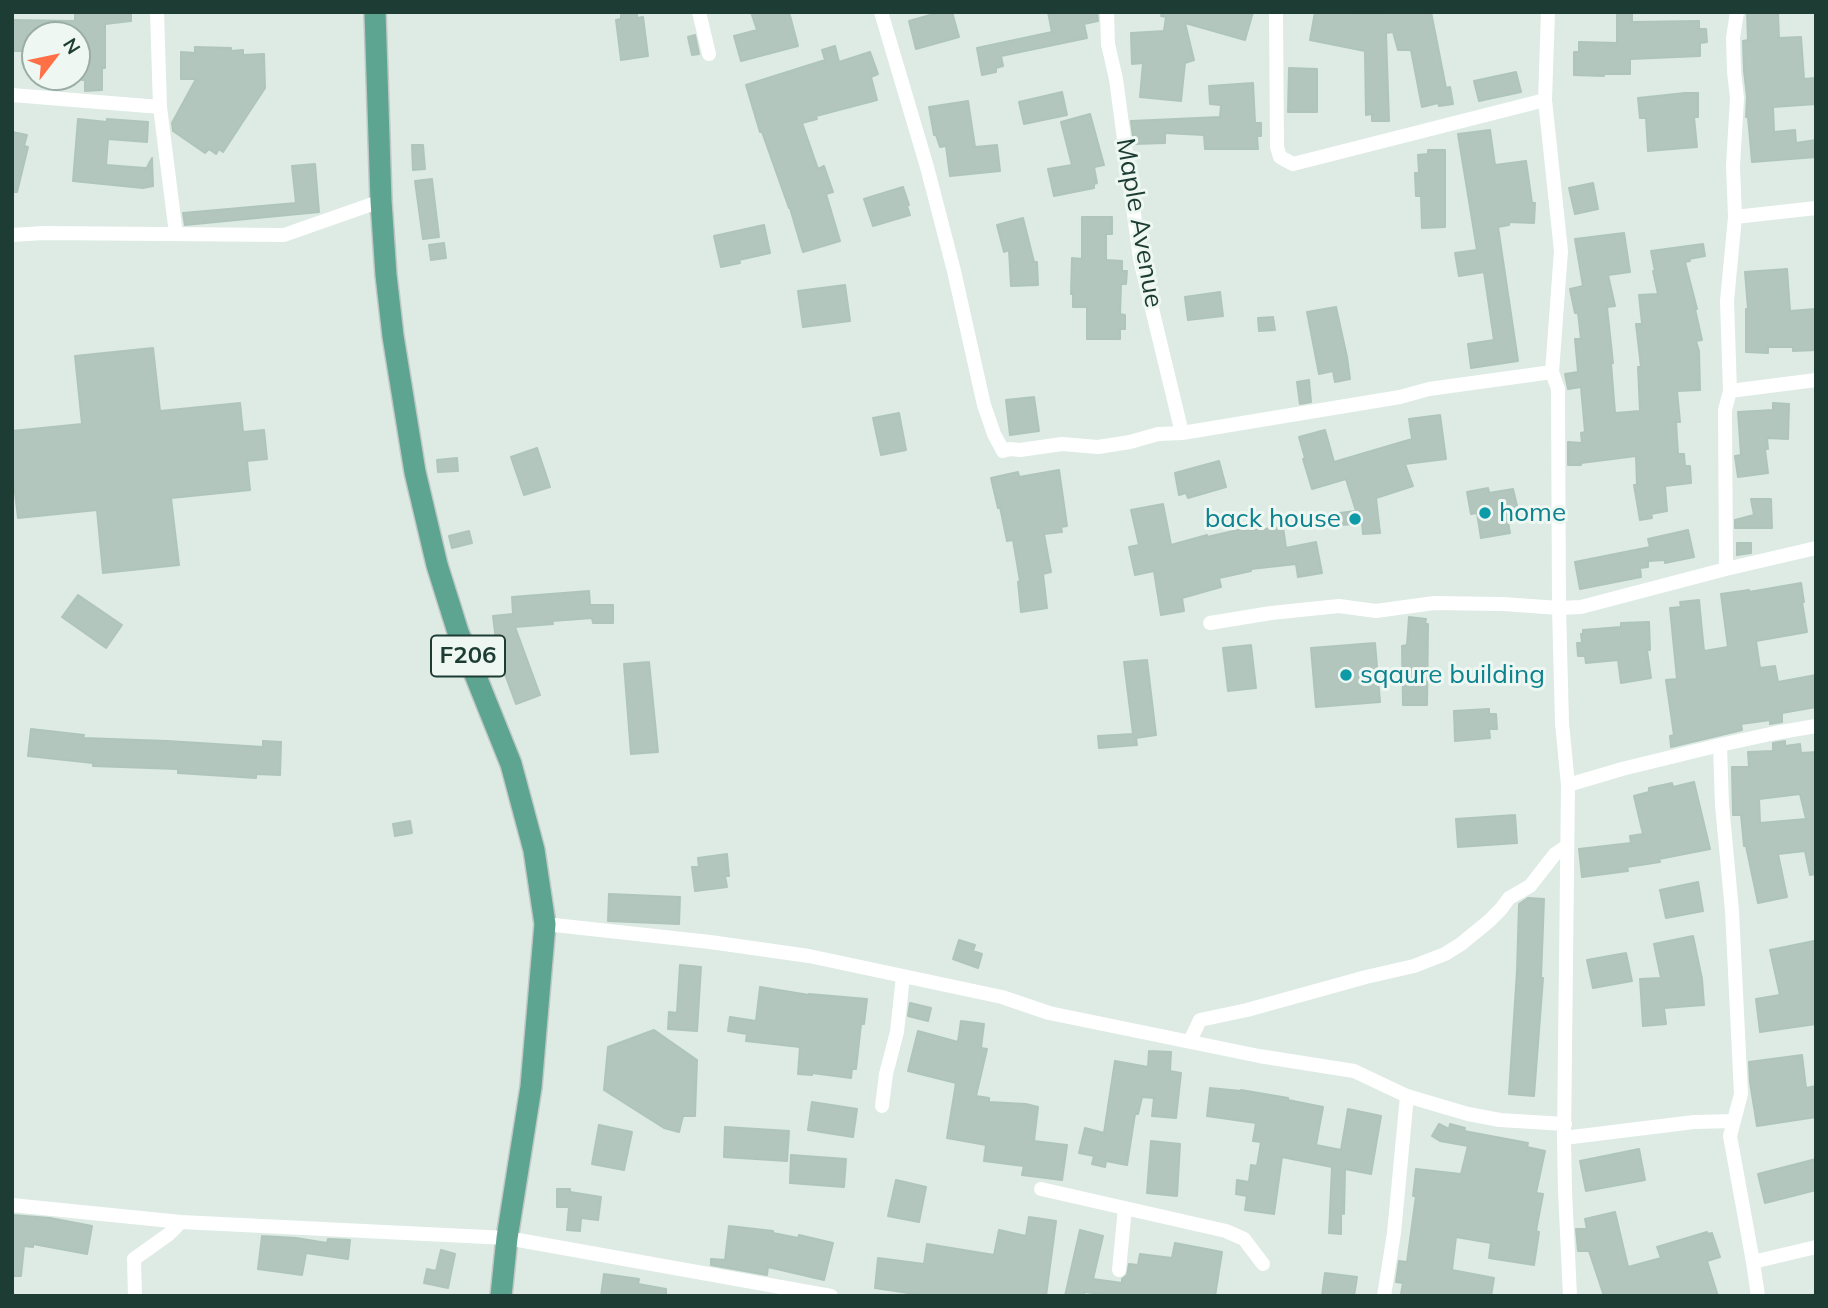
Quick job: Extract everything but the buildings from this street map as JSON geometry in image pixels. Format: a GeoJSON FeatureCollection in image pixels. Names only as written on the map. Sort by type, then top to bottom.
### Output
{"type":"FeatureCollection","features":[{"type":"Feature","properties":{"kind":"main road","name":"F206"},"geometry":{"type":"LineString","coordinates":[[375,12],[386,275],[391,324],[415,472],[437,565],[458,632],[511,764],[534,850],[545,924],[531,1087],[507,1238],[501,1296]]}},
{"type":"Feature","properties":{"kind":"street"},"geometry":{"type":"LineString","coordinates":[[157,12],[160,107],[176,234]]}},
{"type":"Feature","properties":{"kind":"street"},"geometry":{"type":"LineString","coordinates":[[699,12],[709,54]]}},
{"type":"Feature","properties":{"kind":"street"},"geometry":{"type":"LineString","coordinates":[[881,12],[927,167],[984,405],[993,434],[1003,451],[1062,444],[1098,447],[1158,434],[1182,433],[1400,397],[1429,389],[1552,372]]}},
{"type":"Feature","properties":{"kind":"street","name":"Maple Avenue"},"geometry":{"type":"LineString","coordinates":[[1107,12],[1108,44],[1116,79],[1140,259],[1182,433]]}},
{"type":"Feature","properties":{"kind":"street"},"geometry":{"type":"LineString","coordinates":[[1276,12],[1277,147],[1280,157],[1293,164],[1545,100]]}},
{"type":"Feature","properties":{"kind":"street"},"geometry":{"type":"LineString","coordinates":[[1548,12],[1545,100],[1561,251],[1552,372],[1558,389],[1559,608],[1562,723],[1568,786],[1564,1131],[1570,1296]]}},
{"type":"Feature","properties":{"kind":"street"},"geometry":{"type":"LineString","coordinates":[[1726,569],[1726,410],[1730,390],[1727,301],[1735,218],[1733,166],[1737,98],[1733,38],[1737,12]]}},
{"type":"Feature","properties":{"kind":"street"},"geometry":{"type":"LineString","coordinates":[[12,95],[160,107]]}},
{"type":"Feature","properties":{"kind":"street"},"geometry":{"type":"LineString","coordinates":[[12,235],[284,235],[381,201]]}},
{"type":"Feature","properties":{"kind":"street"},"geometry":{"type":"LineString","coordinates":[[1735,218],[1816,208]]}},
{"type":"Feature","properties":{"kind":"street"},"geometry":{"type":"LineString","coordinates":[[1730,390],[1816,380]]}},
{"type":"Feature","properties":{"kind":"street"},"geometry":{"type":"LineString","coordinates":[[1210,623],[1339,606],[1376,611],[1434,603],[1581,607],[1816,548]]}},
{"type":"Feature","properties":{"kind":"street"},"geometry":{"type":"LineString","coordinates":[[1568,786],[1622,769],[1720,745],[1816,726]]}},
{"type":"Feature","properties":{"kind":"street"},"geometry":{"type":"LineString","coordinates":[[1720,745],[1741,1094],[1730,1136],[1758,1296]]}},
{"type":"Feature","properties":{"kind":"street"},"geometry":{"type":"LineString","coordinates":[[1190,1041],[1200,1020],[1414,966],[1445,954],[1489,921],[1509,898],[1530,886],[1555,854],[1567,846]]}},
{"type":"Feature","properties":{"kind":"street"},"geometry":{"type":"LineString","coordinates":[[545,924],[809,956],[1002,997],[1049,1013],[1259,1056],[1354,1071],[1407,1096],[1458,1111],[1564,1131],[1733,1121]]}},
{"type":"Feature","properties":{"kind":"street"},"geometry":{"type":"LineString","coordinates":[[882,1106],[886,1074],[897,1032],[903,976]]}},
{"type":"Feature","properties":{"kind":"street"},"geometry":{"type":"LineString","coordinates":[[1384,1296],[1394,1233],[1407,1096]]}},
{"type":"Feature","properties":{"kind":"street"},"geometry":{"type":"LineString","coordinates":[[1041,1189],[1226,1231],[1244,1239],[1263,1264]]}},
{"type":"Feature","properties":{"kind":"street"},"geometry":{"type":"LineString","coordinates":[[12,1205],[181,1222],[507,1238],[831,1296]]}},
{"type":"Feature","properties":{"kind":"street"},"geometry":{"type":"LineString","coordinates":[[1119,1270],[1125,1208]]}},
{"type":"Feature","properties":{"kind":"street"},"geometry":{"type":"LineString","coordinates":[[135,1296],[134,1259],[181,1222]]}},
{"type":"Feature","properties":{"kind":"street"},"geometry":{"type":"LineString","coordinates":[[1753,1262],[1816,1247]]}},
{"type":"Feature","properties":{"kind":"place","name":"home"},"geometry":{"type":"Point","coordinates":[1485,513]}},
{"type":"Feature","properties":{"kind":"place","name":"back house"},"geometry":{"type":"Point","coordinates":[1355,519]}},
{"type":"Feature","properties":{"kind":"place","name":"sqaure building"},"geometry":{"type":"Point","coordinates":[1346,675]}}]}
